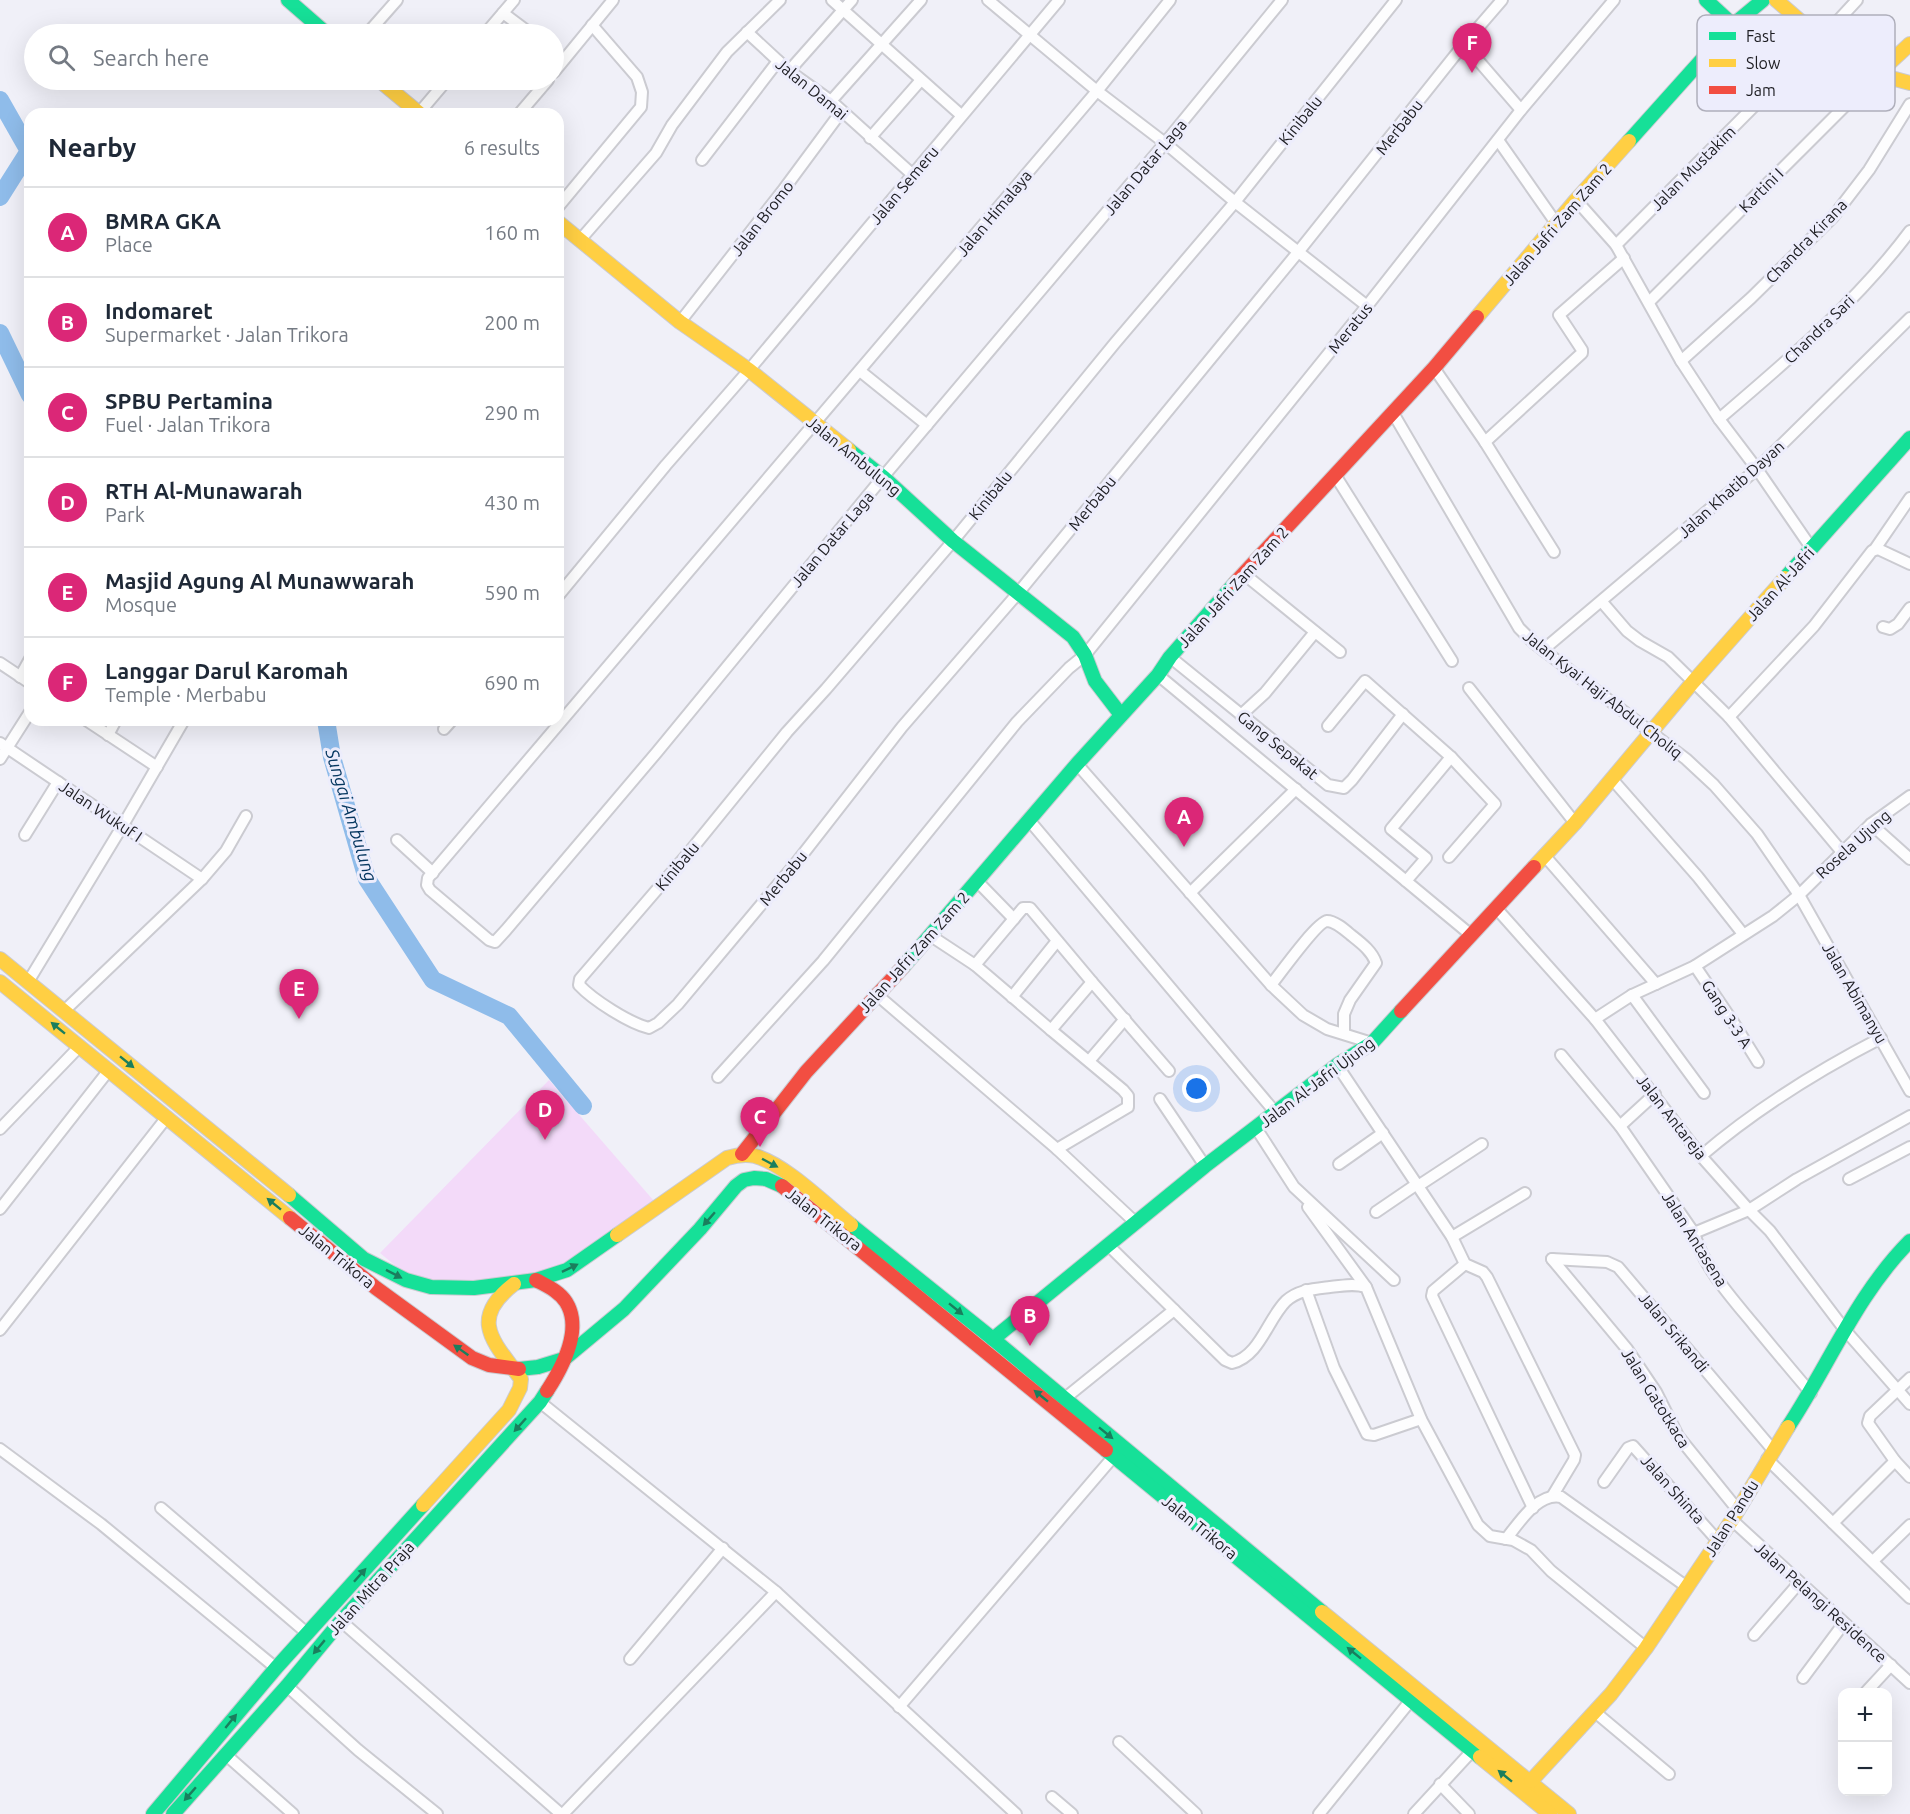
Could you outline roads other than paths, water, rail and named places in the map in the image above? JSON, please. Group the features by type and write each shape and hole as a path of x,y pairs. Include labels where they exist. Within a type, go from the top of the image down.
{"street":[{"path":"288,0 316,24"},
{"path":"376,24 397,0"},
{"path":"494,24 514,0"},
{"path":"564,59 613,0"},
{"path":"580,240 657,153 672,125 727,52 780,0"},
{"path":"832,0 961,115"},
{"path":"789,71 852,0"},
{"path":"831,101 921,0"},
{"path":"988,0 1097,91 1367,306"},
{"name":"Jalan Semeru","path":"564,589 1059,0"},
{"name":"Jalan Himalaya","path":"564,719 1097,91 1170,0"},
{"name":"Jalan Datar Laga","path":"433,873 427,882 430,890 489,940 493,942 497,940 657,752 927,424 1165,143 1282,0"},
{"name":"Kinibalu","path":"579,984 580,979 685,857 787,732 953,541 1130,325 1235,202 1396,0"},
{"name":"Merbabu","path":"579,984 587,993 611,1009 636,1024 649,1028 658,1023 678,1004 796,863 902,727 1019,592 1502,0"},
{"name":"Meratus","path":"718,1077 823,961 1017,722 1069,668 1085,655 1367,306 1521,110 1614,0"},
{"path":"1706,0 1722,15"},
{"name":"Jalan Jafri Zam Zam 2","path":"1746,15 1763,0"},
{"path":"1776,0 1793,15"},
{"name":"Jalan Mustakim","path":"1843,15 1857,0"},
{"path":"503,13 518,24"},
{"path":"564,200 641,107 642,92 637,77 592,25"},
{"name":"Jalan Damai","path":"747,32 789,71 831,101 913,175"},
{"path":"1464,44 1521,110"},
{"path":"1895,57 1910,44"},
{"path":"702,160 778,61"},
{"name":"Jalan Jafri Zam Zam 2","path":"741,1154 806,1072 931,936 1077,764 1158,675 1170,657 1434,368 1576,200 1697,66"},
{"path":"1895,79 1910,83"},
{"path":"870,138 921,80"},
{"path":"391,90 413,108"},
{"path":"425,108 439,90"},
{"path":"524,108 539,90"},
{"name":"Chandra Kirana","path":"1681,361 1751,298 1833,217 1869,170 1910,104"},
{"name":"Jalan Mustakim","path":"1616,245 1749,111"},
{"name":"Kartini I","path":"1649,302 1839,111"},
{"name":"Jalan Bromo","path":"680,322 841,112"},
{"path":"1498,140 1556,223"},
{"path":"1576,200 1616,245 1681,361 1719,419 1757,469 1812,549"},
{"name":"Jalan Ambulung","path":"564,227 680,322 748,370 883,477 953,541 1073,637 1085,655 1095,681 1121,715"},
{"name":"Chandra Sari","path":"1719,419 1786,362 1850,300 1887,261 1910,231"},
{"path":"1485,442 1582,353 1559,315 1624,258"},
{"name":"Jalan Khatib Dayan","path":"1543,650 1757,469 1910,318"},
{"path":"1434,368 1485,442 1554,552"},
{"path":"860,371 927,424"},
{"name":"Jalan Kyai Haji Abdul Choliq","path":"1393,413 1519,628 1543,650 1686,759 1757,834 1799,895"},
{"name":"Jalan Al-Jafri","path":"1652,732 1693,682 1910,438"},
{"path":"1335,476 1452,661"},
{"path":"1729,717 1814,626 1875,549 1910,498"},
{"path":"1875,549 1910,564"},
{"path":"1244,574 1340,652"},
{"path":"1602,602 1628,631 1640,641 1668,657 1729,717 1842,852"},
{"path":"1883,627 1890,629 1898,624 1910,608"},
{"path":"1241,715 1265,693 1315,632"},
{"name":"Gang Sepakat","path":"1170,657 1328,785 1344,788 1403,714"},
{"path":"0,663 24,679"},
{"path":"1158,675 1471,935"},
{"path":"1328,726 1365,681 1451,757 1494,804 1449,857"},
{"path":"1469,688 1575,823"},
{"path":"0,759 4,745 24,720"},
{"path":"95,726 157,767"},
{"path":"108,735 113,726"},
{"path":"28,982 181,726"},
{"path":"444,729 447,726"},
{"name":"Jalan Himalaya","path":"433,873 558,726"},
{"name":"Jalan Al-Jafri Ujung","path":"993,1338 1204,1166 1337,1065 1372,1043 1575,823 1652,732"},
{"name":"Jalan Wukuf I","path":"4,745 202,879"},
{"path":"1406,881 1426,858 1391,830 1451,757"},
{"path":"1077,764 1271,985 1303,1016 1327,1029 1372,1043"},
{"path":"1612,779 1698,877 1743,934"},
{"path":"25,835 58,782"},
{"path":"1190,893 1296,789"},
{"name":"Rosela Ujung","path":"1595,1019 1632,995 1695,966 1773,916 1799,895 1871,824 1910,796"},
{"path":"64,1011 202,879 230,846 246,816"},
{"path":"1029,820 1275,1112"},
{"path":"1871,824 1910,859"},
{"path":"397,840 433,873"},
{"path":"1544,855 1656,984"},
{"path":"977,881 1014,919"},
{"name":"Jalan Abimanyu","path":"1799,895 1910,1091"},
{"path":"975,965 1023,908 1028,907 1169,1071"},
{"name":"Jalan Antareja","path":"1496,908 1595,1019 1701,1156 1770,1231 1845,1330 1910,1404"},
{"path":"1271,985 1310,934 1327,921 1337,924 1368,950 1376,963 1347,1007 1344,1014 1344,1033"},
{"path":"931,936 975,965 1128,1096 1128,1107 1057,1149"},
{"path":"1012,997 1057,941"},
{"name":"Jalan Trikora","path":"0,959 257,1168 364,1259 406,1280 431,1287 514,1284 567,1270 582,1262 726,1158 741,1154 764,1159 777,1166 1114,1456 1550,1814"},
{"name":"Gang 3-3 A","path":"1695,966 1734,1022 1758,1062"},
{"name":"Jalan Trikora","path":"0,982 376,1288 472,1358 489,1365 515,1369 538,1367 564,1359 624,1309 744,1180 754,1178 776,1182 907,1278"},
{"path":"1051,1030 1092,982"},
{"path":"876,994 1057,1149 1136,1223"},
{"path":"1632,995 1704,1093"},
{"path":"1089,1062 1125,1019"},
{"path":"1701,1156 1729,1132 1824,1068 1881,1038"},
{"path":"0,1129 80,1046"},
{"name":"Jalan Antasena","path":"1561,1055 1620,1125 1694,1233 1700,1252 1711,1270 1810,1393"},
{"path":"1337,1065 1452,1237 1465,1264 1483,1272 1487,1277 1575,1455 1553,1495 1533,1508 1506,1539"},
{"path":"0,1209 109,1070"},
{"path":"1620,1125 1655,1094"},
{"path":"1160,1099 1204,1166"},
{"path":"0,1330 167,1116"},
{"path":"1694,1233 1749,1210 1797,1179 1910,1116"},
{"path":"1256,1128 1294,1187 1366,1287 1421,1419 1478,1525 1490,1536 1513,1540 1531,1550 1551,1571 1646,1648"},
{"path":"1339,1164 1383,1133"},
{"path":"1376,1212 1482,1144"},
{"path":"1850,1179 1910,1147"},
{"path":"245,1180 257,1168"},
{"path":"1294,1187 1394,1280"},
{"path":"1452,1237 1525,1193"},
{"name":"Jalan Pandu","path":"1531,1781 1595,1712 1646,1648 1718,1541 1810,1393 1867,1292 1894,1257 1910,1241"},
{"path":"1108,1245 1225,1360 1235,1363 1248,1355 1286,1301 1306,1290 1356,1284 1366,1287"},
{"name":"Jalan Srikandi","path":"1552,1259 1607,1262 1618,1267 1770,1454 1833,1523 1910,1598"},
{"name":"Jalan Gatotkaca","path":"1552,1259 1627,1349 1656,1392 1678,1436 1734,1515"},
{"path":"1465,1264 1433,1291 1432,1296 1533,1508"},
{"path":"536,1280 549,1285 559,1293 571,1314 574,1326 573,1335 564,1359"},
{"path":"514,1284 494,1300 488,1318 489,1330 500,1353 515,1369"},
{"path":"1306,1290 1334,1368 1367,1434 1374,1436 1421,1419"},
{"name":"Jalan Trikora","path":"924,1292 993,1338 1569,1814"},
{"path":"1064,1399 1174,1310"},
{"name":"Jalan Mitra Praja","path":"173,1814 341,1621 540,1402 554,1382 564,1359"},
{"name":"Jalan Mitra Praja","path":"153,1814 276,1668 509,1410 520,1388 521,1379 515,1369"},
{"path":"1910,1378 1870,1416 1868,1423 1895,1461 1910,1477"},
{"path":"540,1402 776,1592 1016,1814"},
{"name":"Jalan Shinta","path":"1604,1482 1628,1448 1633,1446 1718,1541"},
{"path":"0,1449 101,1524 276,1668"},
{"path":"899,1707 1114,1456"},
{"path":"1833,1523 1895,1461"},
{"path":"1553,1495 1566,1499 1687,1587"},
{"path":"161,1508 308,1634"},
{"name":"Jalan Pelangi Residence","path":"1734,1515 1799,1583 1910,1683"},
{"path":"1873,1562 1910,1525"},
{"path":"630,1659 723,1548"},
{"path":"1754,1635 1799,1583"},
{"path":"341,1621 562,1814 776,1592"},
{"path":"1803,1678 1844,1623"},
{"path":"1870,1688 1891,1665"},
{"path":"286,1686 358,1750 437,1814"},
{"path":"1319,1814 1411,1700"},
{"path":"1595,1712 1669,1774"},
{"path":"1119,1742 1196,1814"},
{"path":"1414,1814 1472,1751"},
{"path":"225,1754 293,1814"},
{"path":"1440,1784 1469,1814"},
{"path":"1052,1797 1072,1814"}],"waterway":[{"name":"Sungai Ambulung","path":"0,100 24,142"},
{"name":"Sungai Ambulung","path":"0,197 24,159"},
{"name":"Sungai Ambulung","path":"0,333 24,383"},
{"name":"Sungai Ambulung","path":"327,726 332,757 367,879 433,980 509,1016 583,1106"}],"place":[{"name":"Langgar Darul Karomah","path":"1472,73"},
{"name":"BMRA GKA","path":"1184,847"},
{"name":"Masjid Agung Al Munawwarah","path":"299,1019"},
{"name":"RTH Al-Munawarah","path":"545,1140"},
{"name":"SPBU Pertamina","path":"760,1147"},
{"name":"Indomaret","path":"1030,1346"}]}
